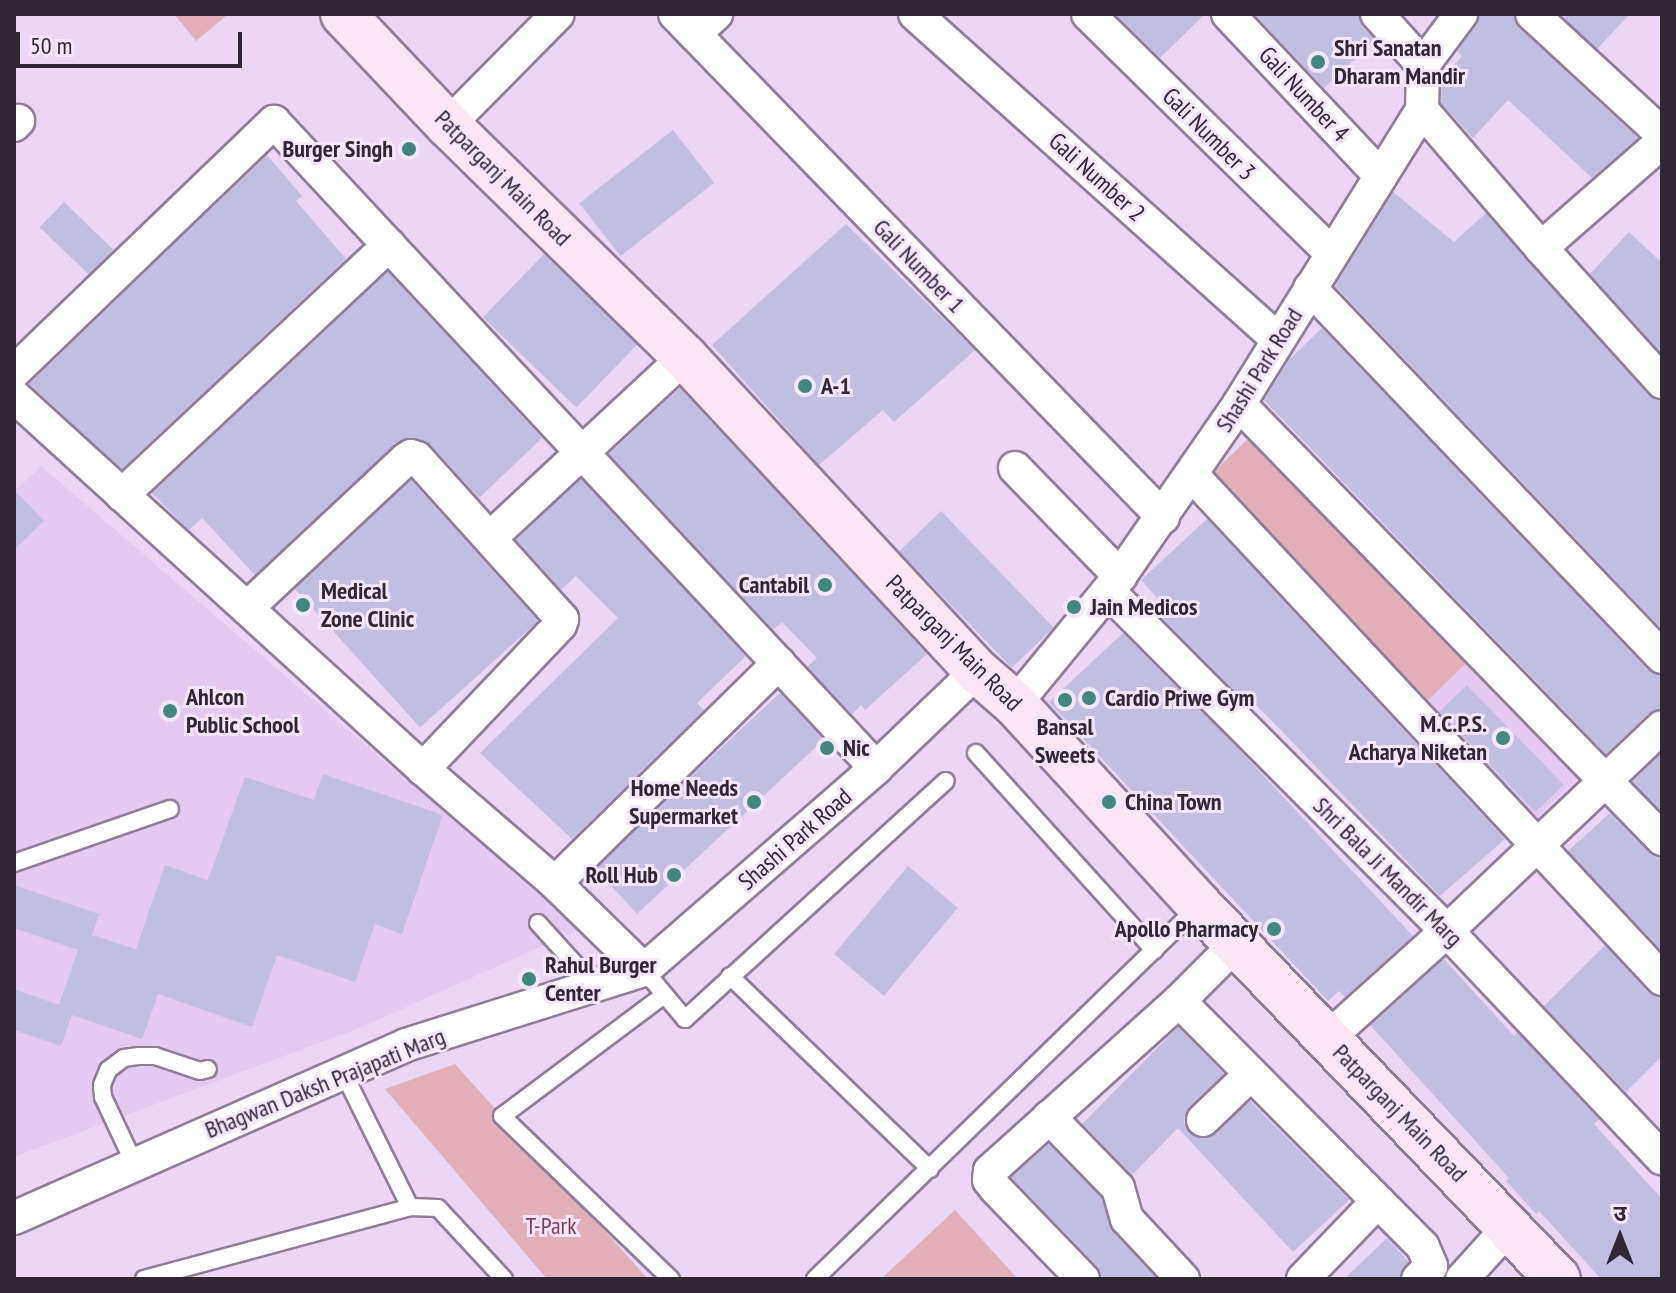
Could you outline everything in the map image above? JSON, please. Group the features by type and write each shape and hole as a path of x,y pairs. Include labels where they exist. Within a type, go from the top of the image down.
{"street":[{"name":"Patparganj Main Road","path":"343,14 448,125 685,357 977,671 1015,704 1199,905 1558,1279"},
{"path":"448,125 558,14"},
{"name":"Gali Number 2","path":"915,14 1278,340"},
{"name":"Gali Number 3","path":"1088,14 1331,253"},
{"name":"Gali Number 4","path":"1228,14 1379,174"},
{"path":"1377,14 1423,65"},
{"path":"1461,14 1423,65 1422,110 1662,382"},
{"path":"1532,14 1662,134"},
{"name":"Gali Number 1","path":"695,21 1163,517"},
{"name":"Shashi Park Road","path":"1015,704 1114,584 1192,475 1422,110"},
{"path":"14,372 274,122 876,768"},
{"path":"1541,248 1662,142"},
{"path":"122,495 389,245"},
{"path":"1310,288 1662,657"},
{"path":"490,538 685,357"},
{"path":"14,396 423,769 555,883 644,970"},
{"path":"1239,404 1662,839"},
{"path":"247,608 411,456 417,458 558,610 560,625 423,769"},
{"name":"Shri Bala Ji Mandir Marg","path":"1015,468 1114,584 1662,1158"},
{"path":"1192,475 1532,836 1662,979"},
{"path":"555,883 779,663"},
{"name":"Shashi Park Road","path":"644,970 876,768 977,671"},
{"path":"1328,1038 1447,931 1662,727"},
{"path":"1083,1279 989,1180 990,1171 1179,1001 1236,944"},
{"name":"Bhagwan Daksh Prajapati Marg","path":"14,1218 406,1045 644,970"},
{"path":"1179,1001 1378,1201 1429,1257 1431,1266 1418,1279"},
{"path":"1203,1120 1251,1074"},
{"path":"1049,1117 1118,1188 1127,1219 1183,1279"},
{"path":"1303,1279 1378,1201"},
{"path":"1462,1279 1509,1227"}],"lane":[{"path":"976,753 1154,950"},
{"path":"644,970 685,1019 946,781"},
{"path":"14,863 170,809"},
{"path":"815,1279 1199,905"},
{"path":"538,923 595,986"},
{"path":"730,976 930,1169"},
{"path":"664,995 502,1116 671,1279"},
{"path":"134,1163 103,1097 102,1085 108,1070 124,1058 139,1056 155,1056 200,1071 208,1069"},
{"path":"343,1072 410,1207"},
{"path":"144,1279 410,1207 438,1208 504,1279"}],"shaded area":[{"name":"Ahlcon Public School","path":"41,466 580,929 362,1027 14,1157 14,492"},
{"name":"M.C.P.S. Acharya Niketan","path":"1471,658 1583,774 1537,818 1425,702"}],"green space":[{"path":"174,14 228,14 196,41"},
{"path":"1255,432 1472,657 1428,700 1210,475"},
{"name":"T-Park","path":"455,1064 648,1279 547,1279 385,1089"},
{"path":"955,1210 1018,1279 881,1279"}],"building":[{"path":"1115,14 1205,14 1160,58"},
{"name":"Shri Sanatan Dharam Mandir","path":"1254,14 1359,14 1362,26 1375,40 1324,88"},
{"path":"1481,14 1514,14 1519,28 1638,138 1592,178 1508,100 1473,138 1441,103 1442,79 1462,56 1457,51"},
{"path":"1568,14 1630,14 1597,49 1564,18"},
{"path":"673,130 714,183 620,256 579,203"},
{"path":"267,155 302,196 296,201 346,259 122,469 29,384"},
{"path":"1393,192 1454,242 1486,213 1648,395 1662,400 1662,629 1335,286"},
{"path":"64,202 114,250 89,275 40,227"},
{"path":"846,224 975,350 894,422 883,410 819,465 712,345"},
{"path":"1629,232 1662,263 1662,354 1590,274"},
{"path":"544,254 638,344 576,408 483,317"},
{"path":"388,272 542,438 479,498 431,445 416,438 401,440 255,575 202,518 189,530 152,493"},
{"path":"1322,328 1648,670 1662,675 1662,709 1649,713 1606,754 1264,400 1289,360"},
{"path":"680,388 927,654 865,710 861,705 852,714 807,667 817,658 782,622 773,630 609,454"},
{"path":"581,479 746,656 697,703 704,710 572,839 480,753 618,618 576,576 561,590 516,540"},
{"path":"411,480 538,621 420,728 293,586"},
{"path":"14,490 44,521 14,550"},
{"path":"941,511 1054,628 1012,668 899,551"},
{"path":"1207,519 1505,839 1440,896 1251,700 1247,704 1151,607 1159,600 1141,580"},
{"path":"1123,633 1232,742 1413,936 1345,997 1339,991 1328,1001 1049,702"},
{"path":"1467,685 1564,785 1536,812 1439,712"},
{"path":"780,693 824,740 637,914 594,867"},
{"path":"1662,753 1662,812 1632,781"},
{"path":"323,774 443,815 402,934 375,924 355,982 277,955 252,1027 158,994 142,1039 72,1015 61,1046 14,1030 14,989 59,1005 78,950 14,928 14,885 99,914 92,935 136,949 165,865 208,880 245,777 314,800"},
{"path":"1610,813 1648,852 1662,857 1662,951 1568,851"},
{"path":"908,866 958,908 884,996 834,954"},
{"path":"1605,945 1648,992 1662,997 1662,1056 1626,1092 1544,1006"},
{"path":"1444,959 1514,1036 1517,1032 1599,1119 1594,1124 1662,1199 1662,1279 1601,1279 1539,1211 1536,1214 1506,1181 1509,1178 1370,1025"},
{"path":"1178,1027 1224,1074 1185,1114 1184,1124 1190,1134 1208,1138 1250,1101 1349,1200 1293,1252 1178,1128 1132,1175 1082,1124"},
{"path":"1049,1144 1101,1198 1113,1231 1157,1279 1101,1279 1097,1266 1011,1177"},
{"path":"1387,1238 1409,1262 1400,1279 1344,1279"}],"place":[{"name":"Shri Sanatan Dharam Mandir","path":"1318,62"},
{"name":"Burger Singh","path":"409,149"},
{"name":"A-1","path":"805,386"},
{"name":"Cantabil","path":"825,585"},
{"name":"Medical Zone Clinic","path":"303,605"},
{"name":"Jain Medicos","path":"1074,607"},
{"name":"Cardio Priwe Gym","path":"1089,698"},
{"name":"Bansal Sweets","path":"1065,700"},
{"name":"Ahlcon Public School","path":"170,711"},
{"name":"M.C.P.S. Acharya Niketan","path":"1503,738"},
{"name":"Nic","path":"827,748"},
{"name":"Home Needs Supermarket","path":"754,802"},
{"name":"China Town","path":"1109,802"},
{"name":"Roll Hub","path":"674,875"},
{"name":"Apollo Pharmacy","path":"1274,929"},
{"name":"Rahul Burger Center","path":"529,979"}]}
